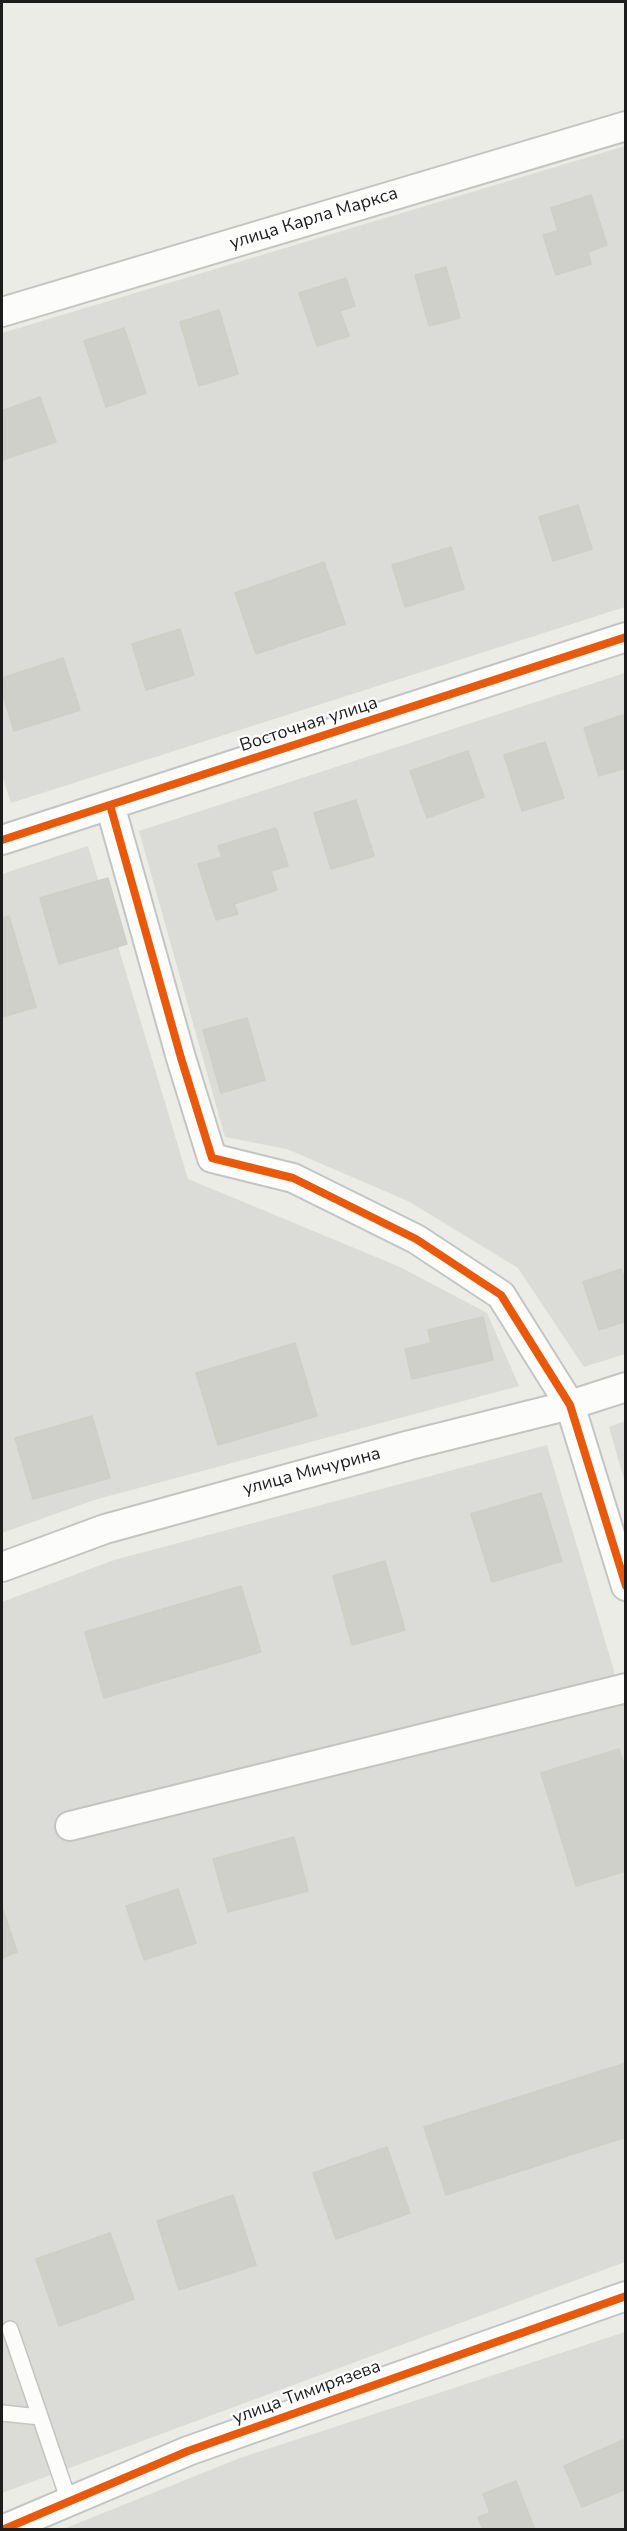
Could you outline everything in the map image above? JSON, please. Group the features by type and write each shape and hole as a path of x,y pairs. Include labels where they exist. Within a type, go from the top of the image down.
{"street":[{"name":"улица Карла Маркса","path":"2,312 626,126"},
{"name":"Восточная улица","path":"2,840 626,637"},
{"path":"110,805 181,1058 212,1158 293,1178 416,1239 501,1295 570,1406 626,1586"},
{"name":"улица Мичурина","path":"2,1568 105,1529 410,1445 570,1406 626,1387"},
{"path":"70,1826 626,1688"},
{"name":"улица Тимирязева","path":"2,2529 188,2451 626,2296"}],"lane":[{"path":"9,2329 69,2501"},
{"path":"2,2413 40,2417"}],"shaded area":[{"path":"625,146 625,607 11,803 2,775 2,333"},
{"path":"625,673 625,1354 584,1367 518,1268 408,1201 287,1149 225,1137 139,831"},
{"path":"88,846 188,1179 400,1267 487,1313 519,1386 94,1500 2,1533 2,874"},
{"path":"626,1421 625,1483 609,1427"},
{"path":"547,1445 625,1708 625,2262 2,2493 2,1602 114,1560"},
{"path":"625,2332 625,2529 61,2530 240,2458"}],"building":[{"path":"591,195 607,245 588,252 591,264 556,275 543,235 558,231 551,208"},
{"path":"446,267 460,318 429,326 415,275"},
{"path":"346,278 355,306 340,311 349,336 317,346 299,293"},
{"path":"219,310 238,374 199,386 180,322"},
{"path":"124,328 146,393 106,407 84,341"},
{"path":"40,397 56,442 2,460 2,411"},
{"path":"578,505 592,549 553,561 539,517"},
{"path":"451,547 464,589 405,607 392,565"},
{"path":"324,562 345,624 256,654 235,593"},
{"path":"180,629 194,675 146,690 132,644"},
{"path":"63,658 80,710 14,731 2,692 2,678"},
{"path":"626,714 626,768 599,776 584,728"},
{"path":"545,742 564,798 522,811 504,755"},
{"path":"468,751 484,797 427,818 410,771"},
{"path":"356,800 374,856 331,869 314,813"},
{"path":"276,828 288,866 271,871 277,890 234,904 238,914 216,920 198,864 222,857 218,846"},
{"path":"108,878 127,944 59,964 40,898"},
{"path":"9,916 36,1007 2,1017 2,918"},
{"path":"247,1018 265,1080 221,1093 203,1030"},
{"path":"621,1269 626,1282 626,1321 599,1330 583,1282"},
{"path":"483,1317 493,1360 412,1379 405,1349 431,1343 428,1330"},
{"path":"295,1343 317,1416 218,1445 196,1373"},
{"path":"92,1416 110,1478 33,1499 15,1438"},
{"path":"541,1493 562,1561 492,1582 471,1514"},
{"path":"385,1561 405,1630 352,1645 333,1576"},
{"path":"241,1586 261,1652 104,1698 85,1632"},
{"path":"619,1749 626,1771 626,1871 576,1886 541,1773"},
{"path":"294,1837 308,1891 228,1912 213,1859"},
{"path":"178,1889 196,1943 144,1960 126,1906"},
{"path":"2,1907 17,1952 2,1958"},
{"path":"626,2063 626,2137 446,2195 424,2127"},
{"path":"387,2147 410,2213 336,2239 313,2173"},
{"path":"233,2195 256,2265 179,2290 157,2221"},
{"path":"110,2233 134,2299 59,2326 36,2259"},
{"path":"623,2440 626,2445 626,2489 582,2507 564,2466"},
{"path":"516,2481 535,2530 483,2530 478,2517 490,2513 483,2494"}],"cycle path":[{"path":"2,840 626,637"},
{"path":"110,805 181,1058 212,1158 293,1178 416,1239 501,1295 570,1405 626,1586"},
{"path":"2,2530 188,2451 626,2296"}]}
